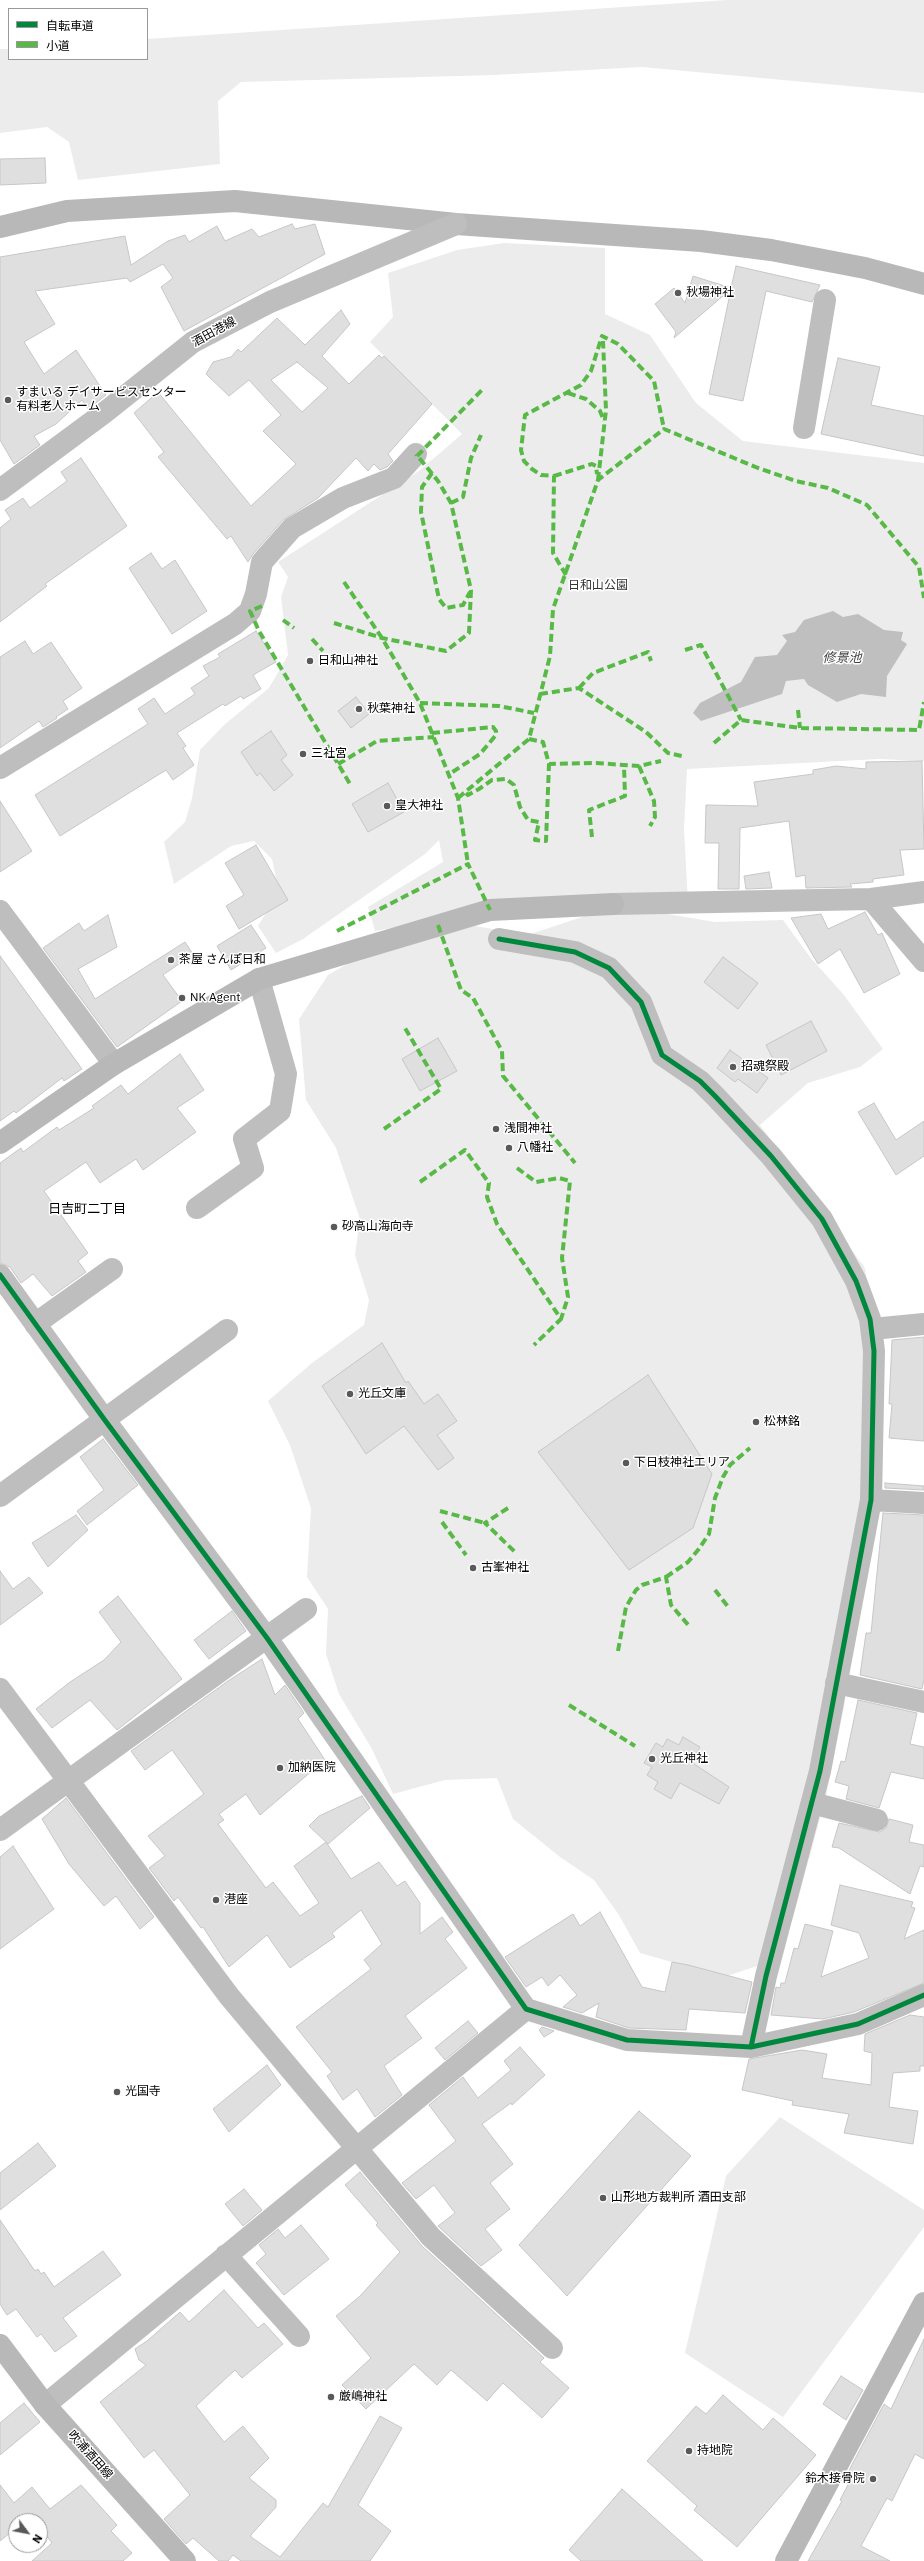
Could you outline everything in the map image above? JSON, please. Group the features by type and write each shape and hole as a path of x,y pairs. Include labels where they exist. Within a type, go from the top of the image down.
{"street":[{"path":"0,228 67,211 235,201 456,224 701,241 771,250 865,268 924,284"},
{"name":"酒田港線","path":"0,490 104,413 193,342 270,302 456,224"},
{"path":"804,428 825,300"},
{"path":"0,768 235,624 250,611 256,594 262,562 292,528 343,498 394,478 416,454"},
{"path":"0,1143 114,1064 259,979 490,910 613,904 871,899 924,892"},
{"path":"871,899 924,961"},
{"path":"0,911 114,1064"},
{"path":"499,939 575,952 609,968 641,1002 662,1055 700,1081 715,1096 771,1156 822,1219 856,1281 872,1329 874,1351 871,1500 820,1772 766,1976 751,2047"},
{"path":"197,1208 253,1168 244,1139 280,1111 286,1074 259,979"},
{"path":"35,1324 112,1269"},
{"path":"0,1275 104,1419 267,1638 526,2009 627,2040 751,2047 858,2024 924,1995"},
{"path":"872,1329 924,1324"},
{"path":"0,1496 227,1330"},
{"path":"871,1500 924,1503"},
{"path":"0,1830 306,1609"},
{"path":"836,1683 924,1702"},
{"path":"0,1689 229,1996 356,2148 431,2237 552,2348"},
{"path":"812,1803 877,1820"},
{"path":"44,2405 526,2009"},
{"path":"226,2255 299,2336"},
{"path":"786,2561 924,2304"},
{"name":"吹浦酒田線","path":"0,2345 44,2405 185,2561"}],"green space":[{"path":"727,0 924,0 924,93 642,67 494,75 241,82 218,101 220,164 78,180 69,142 47,127 0,133 0,49 8,49 8,60 148,60 148,39"},
{"name":"日和山公園","path":"504,243 605,248 605,314 650,335 696,403 743,441 924,463 924,761 879,759 687,769 684,830 688,902 512,906 375,931 368,907 443,862 439,840 425,854 303,939 276,953 258,926 279,892 272,859 254,841 231,846 174,884 164,842 185,822 192,798 200,750 224,725 269,688 288,655 281,597 288,577 278,562 419,471 462,434 370,342 393,317 388,273 457,250"},
{"path":"644,910 715,922 783,920 810,957 844,995 883,1049 860,1067 808,1083 760,1125 865,1268 883,1443 862,1540 854,1633 844,1707 826,1796 793,1918 766,1963 724,1977 640,1953 619,1915 594,1880 560,1857 513,1819 497,1778 445,1780 393,1794 372,1749 339,1694 326,1654 328,1609 307,1577 311,1508 290,1445 268,1401 312,1363 364,1325 369,1300 355,1255 360,1219 336,1148 306,1100 299,1019 328,975 361,956 475,926 528,935 585,916"},
{"path":"780,2117 924,2210 924,2227 783,2417 685,2353 726,2176"}],"water":[{"name":"修景池","path":"833,611 843,617 858,614 884,630 903,632 901,640 907,644 887,676 886,697 861,694 837,702 808,685 804,679 786,681 782,694 701,721 693,713 700,703 741,682 755,657 777,655 787,641 782,635 795,632 804,620"}],"building":[{"path":"45,158 46,183 0,185 0,159"},
{"path":"292,224 295,229 315,224 325,254 184,331 161,287 173,278 163,264 130,282 127,278 35,291 55,324 24,342 44,374 76,350 106,395 88,409 82,400 56,424 34,436 40,445 14,464 0,440 0,257 125,236 131,265 168,241 185,235 189,242 217,226 225,241 252,229 259,237"},
{"path":"736,266 820,285 812,302 766,291 743,401 709,394 731,289 674,338 676,332 655,304 674,288 685,303 693,276 731,288"},
{"path":"341,310 350,324 322,356 349,384 379,355 382,358 384,356 432,404 388,454 393,461 387,467 380,470 374,464 368,471 356,458 318,498 283,520 253,554 248,562 231,536 227,539 158,457 164,452 134,413 158,392 251,506 296,464 263,431 281,415 249,380 229,396 206,374 213,362 231,357 238,349 241,352 277,318 305,345","holes":["297,362 328,388 302,412 271,380"]},
{"path":"838,358 880,367 871,405 924,416 924,456 821,434"},
{"path":"81,458 127,526 45,584 47,586 0,622 0,528 11,519 5,510 23,498 30,508 67,481 61,472"},
{"path":"151,553 162,569 175,560 207,611 172,634 129,568"},
{"path":"256,631 276,662 253,675 261,689 243,699 241,696 225,706 223,704 177,733 186,746 183,748 194,765 173,780 166,770 60,836 35,795 148,724 138,709 154,698 165,714 195,694 191,688 209,676 203,666 220,657 218,654"},
{"path":"25,641 33,654 51,642 82,688 63,701 68,709 56,717 57,718 43,727 39,721 0,748 0,657"},
{"path":"356,697 369,714 351,728 338,711"},
{"path":"271,731 287,755 281,760 293,775 274,791 260,773 257,776 241,752"},
{"path":"922,761 924,849 900,850 904,875 873,879 873,882 850,884 852,887 806,888 805,875 796,877 789,821 740,828 739,889 718,889 719,843 705,843 706,805 758,806 754,782 813,774 813,770 836,766 866,769 866,762"},
{"path":"388,783 404,812 368,832 352,804"},
{"path":"0,801 32,851 0,872"},
{"path":"256,845 288,900 239,929 226,906 244,895 225,863"},
{"path":"769,872 772,888 746,889 744,876"},
{"path":"865,912 878,935 882,933 900,974 864,993 840,949 818,964 791,918 821,914 828,929"},
{"path":"108,915 117,947 78,969 95,999 185,942 193,954 163,975 182,1001 117,1047 43,948 79,923 84,931"},
{"path":"251,925 266,948 231,970 217,946"},
{"path":"0,956 82,1069 64,1081 62,1078 16,1113 14,1111 0,1121"},
{"path":"723,957 758,983 738,1009 704,982"},
{"path":"811,1021 827,1051 781,1075 766,1045"},
{"path":"438,1038 457,1071 420,1091 402,1059"},
{"path":"730,1050 768,1078 757,1093 738,1079 735,1082 717,1068"},
{"path":"180,1054 204,1090 177,1108 196,1132 143,1170 136,1159 100,1183 86,1162 44,1191 88,1253 78,1261 86,1272 52,1296 33,1274 21,1283 10,1267 0,1263 0,1163 21,1148 23,1152 57,1127 59,1130 94,1108 92,1106 121,1085 128,1094"},
{"path":"874,1103 896,1140 924,1121 924,1156 896,1175 858,1112"},
{"path":"924,1337 924,1441 889,1438 892,1404 889,1404 892,1340"},
{"name":"光丘文庫","path":"382,1343 406,1383 408,1381 424,1404 438,1394 457,1421 437,1435 454,1458 438,1470 404,1426 366,1454 322,1386"},
{"name":"下日枝神社エリア","path":"648,1375 712,1474 693,1528 629,1570 538,1452"},
{"path":"103,1439 138,1485 87,1525 77,1511 104,1490 80,1457"},
{"path":"885,1483 924,1486 924,1490 885,1488"},
{"path":"883,1513 924,1515 924,1680 922,1689 860,1675 866,1633 871,1633"},
{"path":"76,1515 88,1530 48,1567 32,1543"},
{"path":"0,1571 13,1589 29,1577 43,1593 0,1625"},
{"path":"118,1596 182,1679 117,1730 90,1700 52,1728 36,1709 70,1682 104,1660 121,1642 99,1612"},
{"path":"232,1611 246,1631 209,1659 194,1640"},
{"path":"262,1659 275,1695 285,1685 304,1713 298,1719 325,1760 260,1815 246,1794 219,1814 224,1820 218,1824 266,1888 273,1882 300,1916 319,1903 294,1866 326,1842 351,1879 379,1862 397,1886 405,1881 420,1903 420,1934 442,1917 453,1932 445,1939 467,1968 405,2016 422,2038 384,2066 402,2095 375,2117 357,2089 343,2100 327,2076 332,2072 296,2027 371,1969 364,1960 382,1944 361,1910 332,1933 335,1937 290,1968 267,1935 229,1967 203,1927 201,1928 178,1897 174,1901 149,1868 165,1856 148,1836 204,1794 172,1750 145,1770 131,1751 228,1681"},
{"path":"858,1700 917,1713 910,1744 924,1747 924,1779 891,1772 879,1808 846,1799 849,1786 835,1782 841,1761 845,1762"},
{"path":"683,1737 700,1747 691,1762 729,1787 719,1804 680,1783 671,1799 654,1789 658,1782 647,1775 652,1767 644,1763 656,1743 663,1747 667,1739 679,1745"},
{"path":"362,1796 370,1808 328,1844 309,1826 319,1816"},
{"path":"66,1798 154,1917 140,1929 116,1896 104,1906 69,1864 42,1819"},
{"path":"889,1819 913,1825 909,1842 924,1845 924,1867 920,1866 910,1894 839,1848 832,1847 839,1823 880,1832 886,1828"},
{"path":"13,1846 54,1909 0,1949 0,1857"},
{"path":"840,1885 913,1902 911,1907 915,1908 904,1939 924,1930 924,1983 854,2012 823,2019 771,2015 776,1987 780,1988 781,1983 785,1983 794,1948 798,1949 805,1924 833,1931 821,1977 869,1958 859,1933 831,1925"},
{"path":"600,1912 642,1987 665,1992 672,1962 688,1965 752,1982 745,2013 689,2009 686,2030 629,2028 596,2017 599,2003 582,2013 563,2007 577,1995 560,1975 548,1986 542,1977 526,1987 505,1957 573,1914 580,1926"},
{"path":"910,2015 924,2017 924,2066 920,2066 920,2071 893,2073 889,2107 918,2111 913,2144 844,2133 849,2114 792,2105 793,2101 742,2090 749,2059 802,2050 827,2054 822,2078 871,2085 872,2053 864,2051 865,2034"},
{"path":"468,2021 478,2033 445,2060 435,2048"},
{"path":"542,2027 554,2031 544,2037 539,2030"},
{"path":"520,2047 545,2075 512,2105 511,2103 482,2124 513,2164 490,2183 510,2209 485,2229 502,2250 481,2266 438,2226 455,2213 434,2185 416,2199 402,2183 456,2141 429,2105 463,2077 478,2098 511,2070 504,2061"},
{"path":"267,2065 281,2085 229,2132 213,2109"},
{"path":"639,2111 691,2156 567,2296 519,2245"},
{"path":"38,2143 56,2166 0,2210 0,2173"},
{"path":"360,2172 422,2246 544,2358 540,2362 569,2388 542,2418 503,2383 487,2401 451,2370 437,2385 414,2364 366,2409 342,2385 371,2358 336,2316 360,2296 400,2252 376,2225 378,2223 345,2185"},
{"path":"244,2189 262,2210 243,2226 225,2204"},
{"path":"0,2220 35,2271 38,2269 41,2274 44,2272 54,2287 103,2251 121,2275 63,2318 77,2336 55,2352 41,2334 37,2337 16,2309 7,2315 0,2304"},
{"path":"301,2225 329,2259 284,2295 256,2263 266,2254 259,2245 278,2229 285,2238"},
{"path":"224,2290 258,2328 264,2323 283,2344 242,2378 235,2370 196,2406 224,2442 243,2426 269,2458 249,2478 276,2500 276,2507 251,2535 251,2537 280,2557 323,2503 328,2507 380,2416 402,2428 358,2505 391,2531 370,2561 241,2561 233,2555 228,2561 219,2561 193,2538 186,2544 164,2519 190,2495 154,2450 144,2458 100,2402 146,2365 139,2360 135,2349 147,2341 180,2312 189,2322"},
{"path":"924,2339 924,2459 915,2454 892,2501 887,2498 861,2546 890,2561 808,2561 842,2501 840,2500 851,2479 846,2476 884,2404 891,2409"},
{"path":"841,2376 863,2390 846,2420 823,2404"},
{"path":"723,2395 763,2430 773,2418 816,2455 737,2547 694,2510 697,2506 647,2461 696,2406 706,2414"},
{"path":"24,2403 40,2422 0,2455 0,2423"},
{"path":"0,2485 14,2503 32,2487 50,2509 81,2485 117,2525 111,2531 132,2553 123,2561 32,2561 41,2553 48,2553 48,2547 52,2543 48,2538 48,2513 8,2513 8,2534 0,2541"},
{"path":"622,2489 703,2561 581,2561 569,2550"}],"marked path":[{"path":"566,575 553,553 554,476 541,475 524,461 521,450 525,415 581,385 591,371 602,336 618,344 654,381 664,429"},
{"path":"598,480 606,410 603,341"},
{"path":"417,456 483,389"},
{"path":"568,393 586,399 600,411 604,421"},
{"path":"458,798 529,739 550,656 553,609 598,480 664,429 758,468 796,481 828,488 867,505 919,567 924,598"},
{"path":"451,503 463,497 471,458 481,435"},
{"path":"334,623 382,638 446,651 469,633 471,590 451,503 438,481 416,454"},
{"path":"554,476 592,464 596,466 597,474"},
{"path":"432,473 422,487 421,512 439,599 446,608 463,605 470,592"},
{"path":"344,582 382,638 420,703 458,798 468,864"},
{"path":"262,606 250,611 259,631 350,784"},
{"path":"283,620 294,628"},
{"path":"312,639 323,651"},
{"path":"685,650 701,645 741,720"},
{"path":"579,688 593,673 648,652 651,661"},
{"path":"540,694 579,688 646,732 668,753 682,756"},
{"path":"714,743 741,720 800,728 919,730 924,702"},
{"path":"420,703 499,706 534,713"},
{"path":"798,710 800,728"},
{"path":"432,733 493,727 496,731 496,735 480,754 448,775"},
{"path":"338,764 377,741 434,737"},
{"path":"529,739 543,742 549,764 596,763 639,766 661,761"},
{"path":"466,793 468,795 492,780 506,779 514,785 520,807 528,820 539,822 535,840 546,841 549,764"},
{"path":"592,837 589,810 625,796 624,766"},
{"path":"639,766 654,801 655,817 650,826"},
{"path":"337,931 468,864 490,910"},
{"path":"438,925 461,990 473,998 502,1051 503,1076 575,1163"},
{"path":"384,1129 441,1089 405,1028"},
{"path":"420,1182 465,1150 489,1183 487,1197 497,1224 561,1319 534,1345"},
{"path":"517,1168 536,1182 559,1178 570,1181 562,1258 568,1297 561,1319"},
{"path":"666,1577 688,1562 709,1534 715,1498 723,1477 730,1465 750,1448"},
{"path":"508,1508 485,1523 515,1552"},
{"path":"440,1511 485,1523"},
{"path":"442,1522 466,1555"},
{"path":"618,1651 626,1607 636,1590 642,1585 666,1577 671,1605 690,1627"},
{"path":"715,1590 729,1608"},
{"path":"569,1705 635,1746"}],"cycle path":[{"path":"499,939 575,952 609,968 641,1002 662,1055 700,1081 715,1096 771,1156 822,1219 856,1281 870,1319 874,1351 871,1500 820,1771 766,1976 751,2047"},
{"path":"0,1275 104,1419 267,1638 526,2009 627,2040 751,2047 858,2024 924,1995"}],"place":[{"name":"秋場神社","path":"678,293"},
{"name":"すまいる デイサービスセンター 有料老人ホーム","path":"8,400"},
{"name":"日和山神社","path":"310,661"},
{"name":"秋葉神社","path":"359,709"},
{"name":"三社宮","path":"303,754"},
{"name":"皇大神社","path":"387,806"},
{"name":"茶屋 さんぽ日和","path":"171,960"},
{"name":"NK Agent","path":"182,998"},
{"name":"招魂祭殿","path":"733,1067"},
{"name":"浅間神社","path":"496,1129"},
{"name":"八幡社","path":"509,1148"},
{"name":"砂高山海向寺","path":"334,1227"},
{"name":"光丘文庫","path":"350,1394"},
{"name":"松林銘","path":"756,1422"},
{"name":"下日枝神社エリア","path":"626,1463"},
{"name":"古峯神社","path":"473,1568"},
{"name":"光丘神社","path":"652,1759"},
{"name":"加納医院","path":"280,1768"},
{"name":"港座","path":"216,1900"},
{"name":"光国寺","path":"117,2092"},
{"name":"山形地方裁判所 酒田支部","path":"603,2198"},
{"name":"厳嶋神社","path":"331,2397"},
{"name":"持地院","path":"689,2451"},
{"name":"鈴木接骨院","path":"873,2479"}],"district":[{"name":"日吉町二丁目","path":"87,1209"}]}
